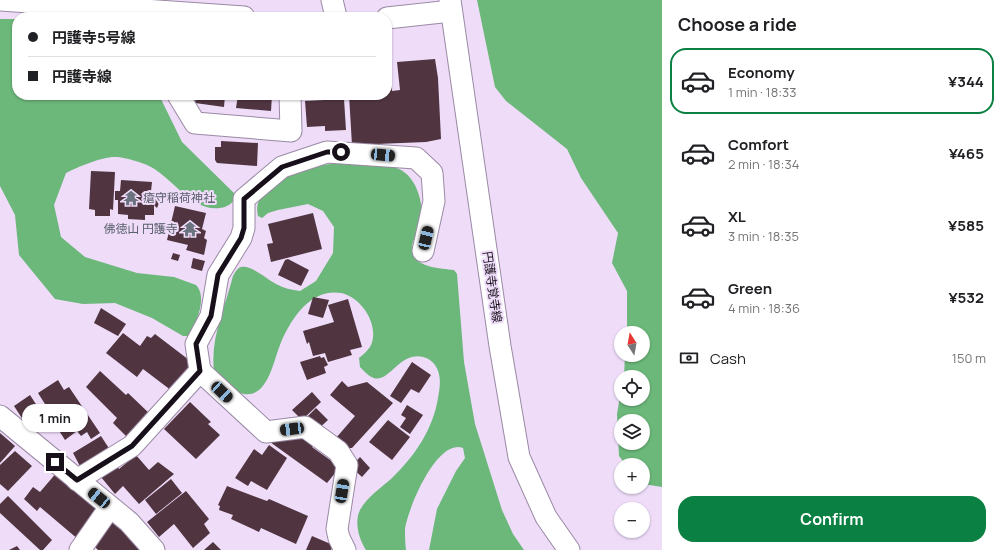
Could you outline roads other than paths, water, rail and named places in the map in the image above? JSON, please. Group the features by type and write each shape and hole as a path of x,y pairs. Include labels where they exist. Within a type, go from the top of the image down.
{"street":[{"path":"0,0 119,12"},
{"path":"332,0 335,12"},
{"path":"392,17 450,5"},
{"name":"円護寺覚寺線","path":"450,5 463,82 500,346 519,456 546,517 569,550"},
{"path":"181,100 195,123 291,131 290,100"},
{"path":"345,550 338,538 337,529 347,465 338,451 305,427 266,432 200,371 196,344 211,316 218,275 241,238 244,228 244,199 282,167 327,152 416,158 432,173 434,201 423,251"},
{"path":"77,480 132,446 200,371"},
{"path":"0,416 129,522 154,550"},
{"path":"80,550 110,507"}],"place":[{"name":"瘡守稲荷神社","path":"131,198"},
{"name":"佛徳山 円護寺","path":"190,229"}]}
